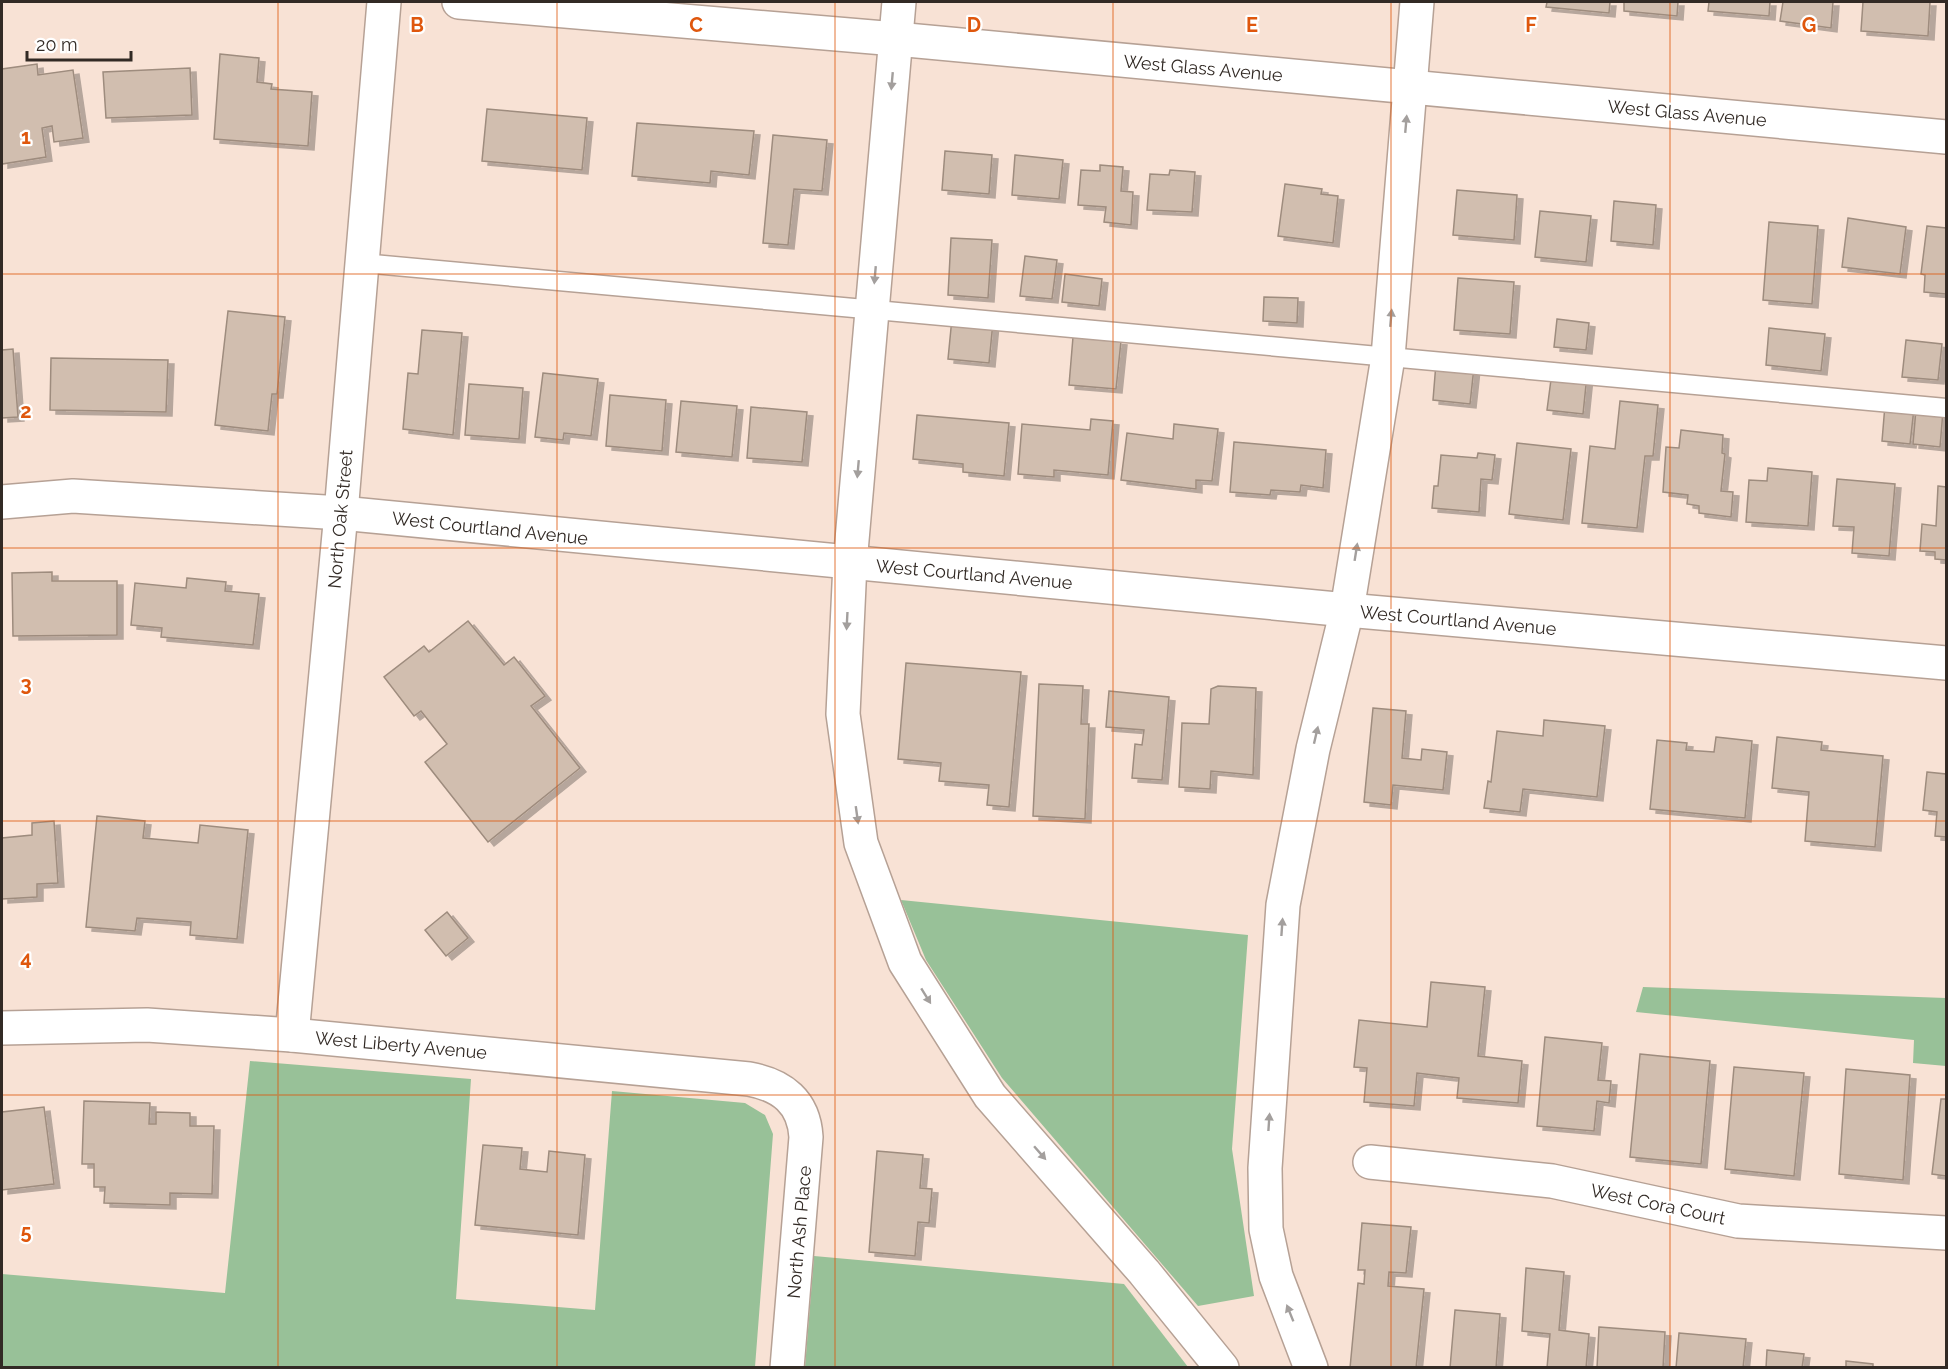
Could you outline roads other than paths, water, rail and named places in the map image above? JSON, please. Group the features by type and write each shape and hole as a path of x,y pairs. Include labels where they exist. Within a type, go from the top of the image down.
{"street":[{"name":"North Oak Street","path":"292,1035 341,513 384,2"},
{"name":"West Glass Avenue","path":"459,2 896,39 1947,137"},
{"path":"899,2 850,562 843,714 861,843 905,962 990,1096 1144,1272 1222,1368"},
{"path":"1311,1368 1276,1276 1266,1229 1265,1168 1283,905 1313,749 1347,610 1388,357 1417,2"},
{"name":"West Courtland Avenue","path":"2,501 73,496 341,513 1347,610 1947,663"},
{"name":"West Liberty Avenue","path":"2,1028 147,1025 292,1035 749,1079 774,1086 794,1100"},
{"name":"North Ash Place","path":"787,1368 806,1150 805,1123 794,1100"},
{"name":"West Cora Court","path":"1371,1162 1552,1181 1738,1221 1947,1233"}],"lane":[{"path":"362,263 1947,408"}]}
